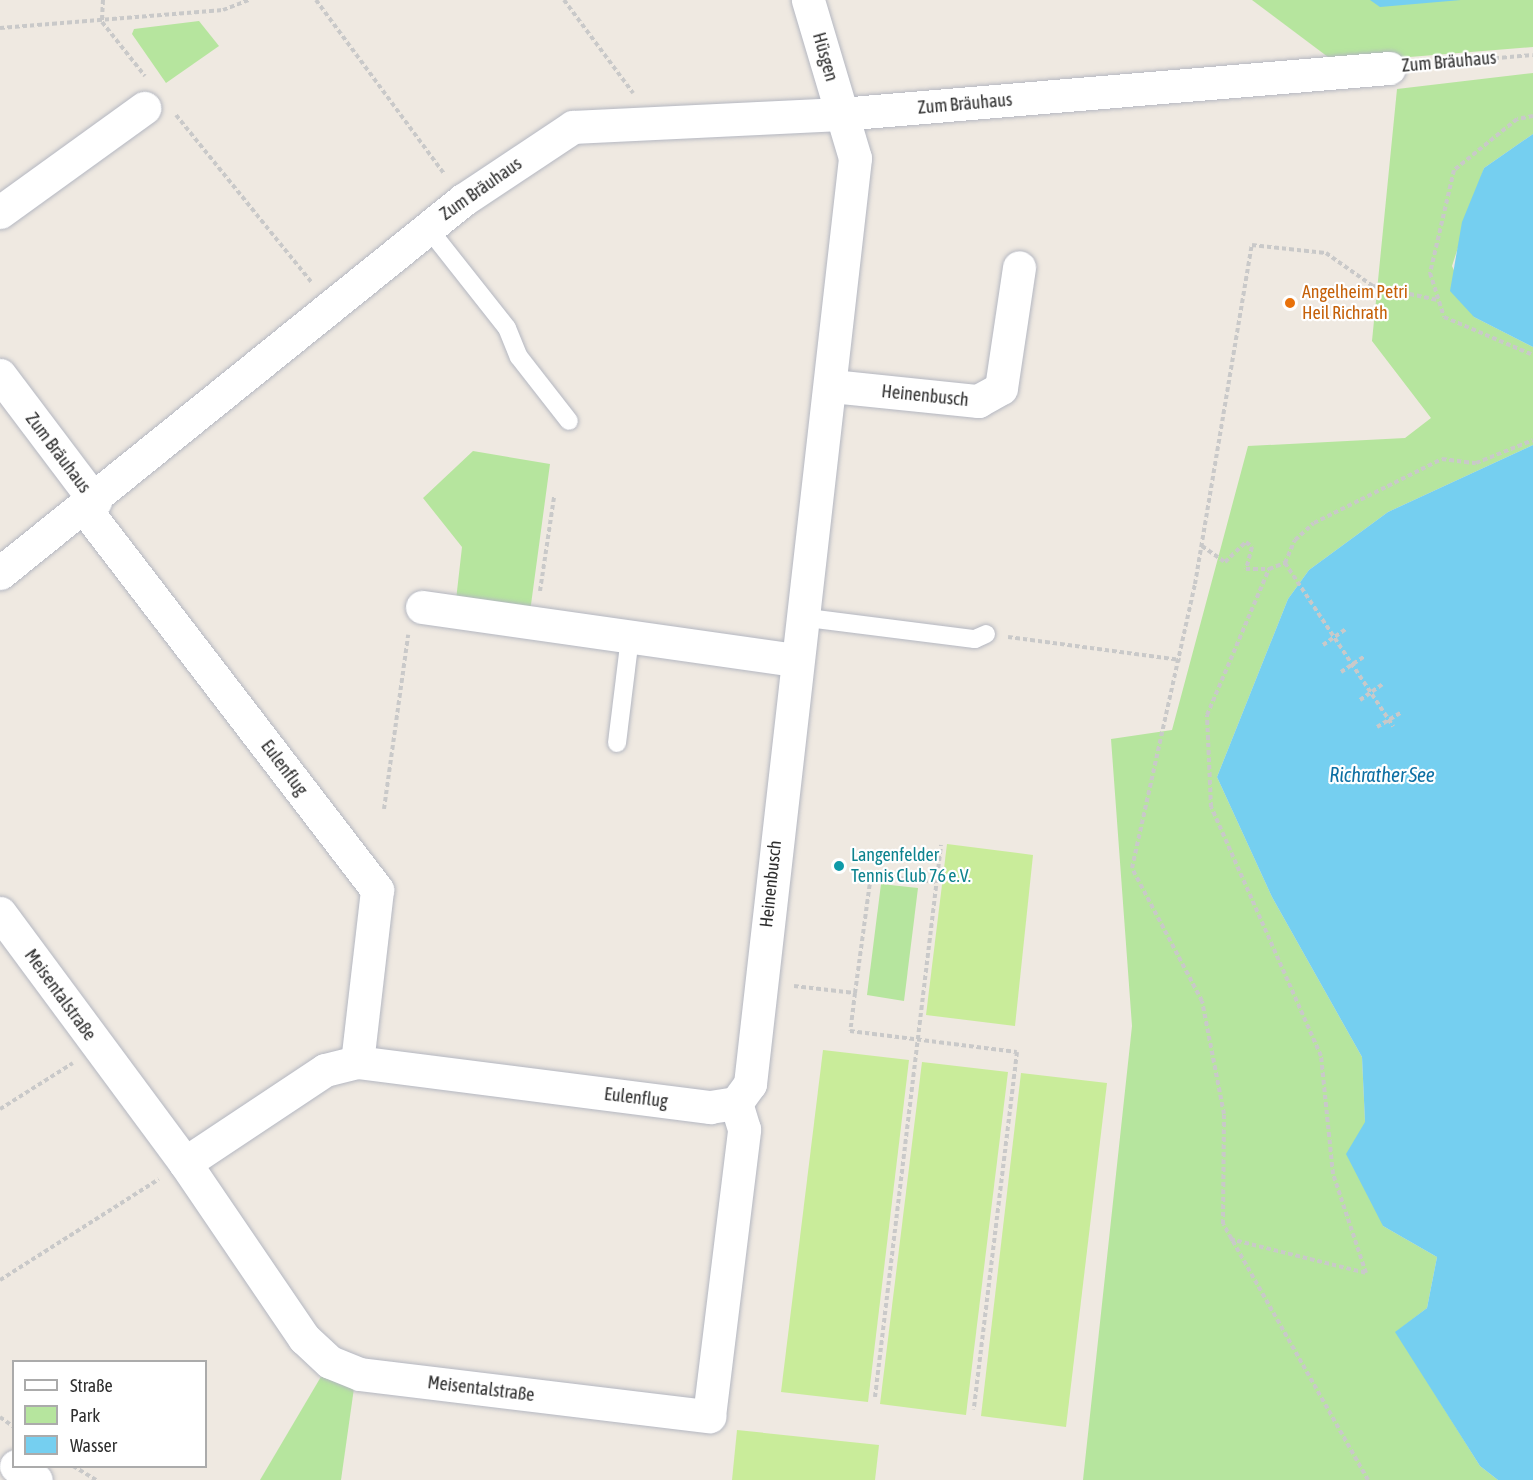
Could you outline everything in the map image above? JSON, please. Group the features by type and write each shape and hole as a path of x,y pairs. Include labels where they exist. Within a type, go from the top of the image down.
{"street":[{"name":"Hüsgen","path":"808,0 840,114"},
{"name":"Zum Bräuhaus","path":"0,573 90,505 330,305 463,200 573,127 840,114 1389,68"},
{"path":"0,212 153,103"},
{"name":"Heinenbusch","path":"736,1103 750,1084 800,617 832,386 855,158 840,114"},
{"name":"Heinenbusch","path":"832,386 978,402 1001,388 1019,267"},
{"name":"Zum Bräuhaus","path":"0,375 90,505"},
{"name":"Eulenflug","path":"90,505 377,890 357,1062"},
{"path":"422,608 795,660"},
{"name":"Meisentalstraße","path":"0,913 185,1163 304,1338 330,1362 360,1374 709,1416 744,1129 736,1103"},
{"name":"Eulenflug","path":"185,1163 325,1070 357,1062 710,1107 736,1103"},
{"path":"18,1468 36,1480"}],"lane":[{"name":"Zum Bräuhaus","path":"428,228 507,328 519,357 569,421"},
{"path":"800,617 975,639 986,634"},
{"path":"617,743 630,637"}],"path":[{"path":"103,0 102,22 153,103 330,305"},
{"path":"0,28 102,22 224,10 249,0"},
{"path":"316,0 463,200"},
{"path":"564,0 655,122"},
{"name":"Zum Bräuhaus","path":"1389,68 1533,55"},
{"path":"1533,116 1517,119 1454,170 1430,273 1444,316 1533,355"},
{"path":"1368,1480 1223,1224 1224,1114 1202,1001 1132,868 1180,660 1202,546 1252,245 1326,253 1373,286 1438,300"},
{"path":"1202,546 1225,562 1246,542 1252,547 1246,569 1269,569 1285,563 1295,540 1314,523 1429,465 1442,459 1476,463 1533,440"},
{"path":"536,623 554,497"},
{"path":"1285,563 1393,726"},
{"path":"1230,1239 1366,1273 1333,1173 1321,1056 1210,807 1207,715 1269,569"},
{"path":"384,809 410,611 422,608"},
{"path":"1323,645 1347,628"},
{"path":"986,634 1180,660"},
{"path":"1341,672 1365,656"},
{"path":"1360,700 1383,684"},
{"path":"1377,728 1402,712"},
{"path":"875,1397 941,845"},
{"path":"937,882 871,875 850,1032 1017,1052 974,1409"},
{"path":"761,982 855,993"},
{"name":"Meisentalstraße","path":"0,1109 98,1048"},
{"path":"0,1280 185,1163"},
{"path":"75,1468 96,1480"}],"green space":[{"path":"1252,0 1533,0 1533,47 1336,63"},
{"path":"199,21 219,46 166,83 132,34 134,29"},
{"path":"1533,73 1533,134 1484,168 1452,266 1474,317 1533,347 1533,445 1388,512 1309,570 1288,599 1217,777 1272,897 1362,1057 1365,1122 1383,1226 1437,1257 1427,1308 1396,1332 1480,1466 1498,1480 1083,1480 1132,1026 1111,739 1172,730 1248,446 1405,438 1431,418 1372,341 1397,89"},
{"path":"473,451 550,464 530,612 456,600 462,547 423,498"},
{"path":"947,844 1033,855 1015,1026 926,1015"},
{"path":"881,884 918,888 904,1001 867,995"},
{"path":"823,1050 909,1060 868,1402 781,1392"},
{"path":"922,1062 1008,1072 966,1415 880,1404"},
{"path":"1021,1073 1107,1083 1066,1427 981,1416"},
{"path":"322,1375 354,1388 341,1480 260,1480"},
{"path":"737,1430 879,1445 875,1480 732,1480"}],"water":[{"path":"1370,0 1461,0 1380,7"},
{"path":"1533,134 1533,347 1474,317 1450,291 1462,222 1484,168"},
{"name":"Richrather See","path":"1533,445 1533,1480 1498,1480 1480,1466 1395,1332 1427,1308 1437,1257 1383,1226 1346,1154 1365,1122 1362,1057 1272,897 1217,777 1288,599 1309,570 1388,512"}],"place":[{"name":"Angelheim Petri Heil Richrath","path":"1290,303"},
{"name":"Langenfelder Tennis Club 76 e.V.","path":"839,866"}]}
